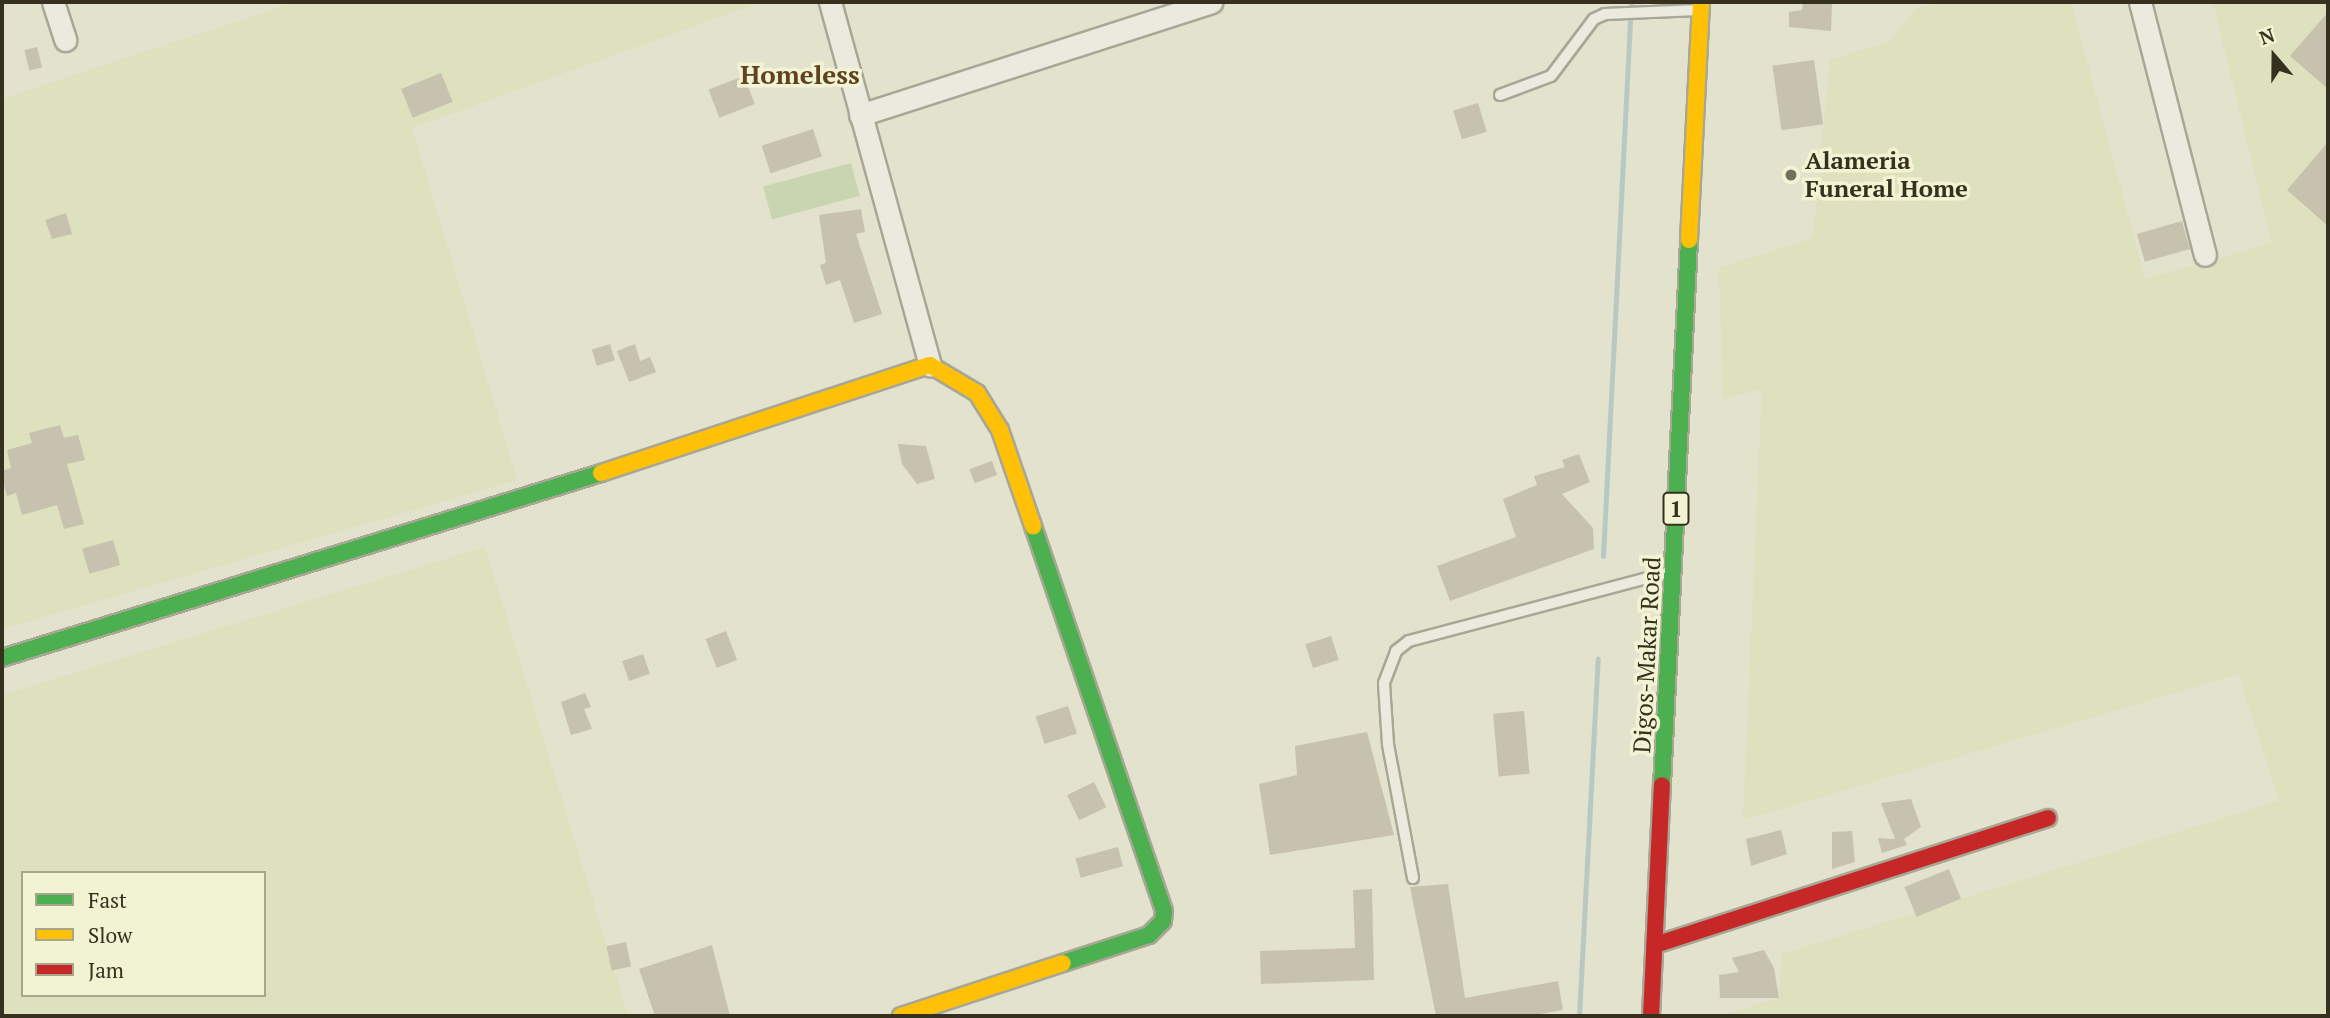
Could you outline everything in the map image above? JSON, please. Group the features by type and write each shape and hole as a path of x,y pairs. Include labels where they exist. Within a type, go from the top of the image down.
{"street":[{"path":"54,2 65,40"},
{"path":"830,2 930,365 977,393 1000,430 1164,911 1163,921 1149,935 901,1016"},
{"path":"860,115 1211,2"},
{"path":"2140,2 2205,255"},
{"name":"Digos-Makar Road","path":"1651,1016 1701,6"},
{"path":"2,658 738,431 930,365"},
{"path":"1655,945 2048,818"}],"lane":[{"path":"1500,95 1551,76 1574,50 1584,29 1605,14 1701,6"},
{"path":"1413,878 1388,744 1384,683 1396,651 1409,641 1673,571"}],"green space":[{"path":"295,2 761,2 412,128 517,480 2,629 2,99"},
{"path":"1942,2 2071,2 2145,279 2272,243 2213,2 2328,2 2328,1016 1721,1016 1779,998 1782,954 2279,801 2239,674 1743,820 1762,389 1723,399 1719,268 1813,238 1830,60 1891,41 1915,9"},
{"path":"851,163 860,196 772,219 763,187"},
{"path":"485,547 628,1016 2,1016 2,695"}],"building":[{"path":"1803,2 1832,2 1831,31 1789,27 1789,12 1802,10"},
{"path":"2328,12 2328,89 2290,56"},
{"path":"37,47 42,67 29,71 24,50"},
{"path":"1814,60 1823,124 1781,130 1772,66"},
{"path":"441,73 453,102 413,118 401,89"},
{"path":"744,76 755,104 719,118 709,90"},
{"path":"1478,103 1487,132 1462,139 1453,111"},
{"path":"813,129 822,157 771,173 762,146"},
{"path":"2328,142 2328,226 2287,190"},
{"path":"861,209 865,232 856,234 882,314 854,323 840,280 826,285 820,265 826,263 819,215"},
{"path":"66,213 72,234 52,239 45,220"},
{"path":"2182,221 2190,249 2145,262 2137,234"},
{"path":"610,344 615,360 597,366 592,350"},
{"path":"635,344 640,361 650,357 656,372 629,382 617,351"},
{"path":"60,425 64,438 78,435 85,460 67,464 84,524 64,529 57,505 22,515 16,493 7,496 2,478 2,471 11,468 7,450 32,443 29,433"},
{"path":"898,444 926,446 935,479 917,484 902,464"},
{"path":"1579,454 1590,482 1562,494 1593,528 1594,549 1450,601 1437,566 1516,537 1503,499 1537,485 1534,476 1565,467 1562,460"},
{"path":"992,461 997,475 975,483 969,469"},
{"path":"113,540 120,565 89,574 82,549"},
{"path":"726,631 737,660 717,668 705,639"},
{"path":"1331,636 1339,660 1313,668 1305,644"},
{"path":"643,654 650,674 629,681 622,661"},
{"path":"585,693 591,707 584,709 592,729 571,735 561,702"},
{"path":"1068,706 1077,734 1045,744 1036,717"},
{"path":"1524,711 1529,774 1499,776 1493,714"},
{"path":"1367,732 1394,835 1270,855 1259,784 1297,775 1295,746"},
{"path":"1094,782 1106,807 1079,820 1067,795"},
{"path":"1911,799 1921,827 1904,839 1907,845 1882,853 1878,838 1895,839 1881,803"},
{"path":"1781,830 1787,854 1751,866 1746,839"},
{"path":"1852,831 1855,862 1832,869 1832,832"},
{"path":"1118,847 1123,866 1081,878 1075,858"},
{"path":"1949,869 1961,899 1916,917 1904,887"},
{"path":"1448,884 1465,998 1558,981 1563,1010 1529,1016 1436,1016 1410,887"},
{"path":"1372,889 1374,980 1261,984 1260,951 1355,948 1353,890"},
{"path":"626,942 631,966 612,971 606,946"},
{"path":"712,945 730,1016 655,1016 639,969"},
{"path":"1764,950 1774,968 1779,998 1720,998 1719,975 1739,972 1732,958"}],"waterway":[{"path":"1603,556 1631,2"},
{"path":"1579,1016 1598,659"}],"traffic: fast":[{"path":"1662,785 1689,240"},
{"path":"2,658 601,473"},
{"path":"1033,526 1164,911 1163,921 1149,935 1063,963"}],"traffic: slow":[{"path":"1689,240 1701,2"},
{"path":"601,473 930,365 977,393 1000,430 1033,526"},
{"path":"901,1016 1063,963"}],"traffic: jam":[{"path":"1651,1016 1662,785"},
{"path":"1655,945 2048,818"}],"place":[{"name":"Alameria Funeral Home","path":"1791,175"}],"district":[{"name":"Homeless","path":"800,75"}]}
